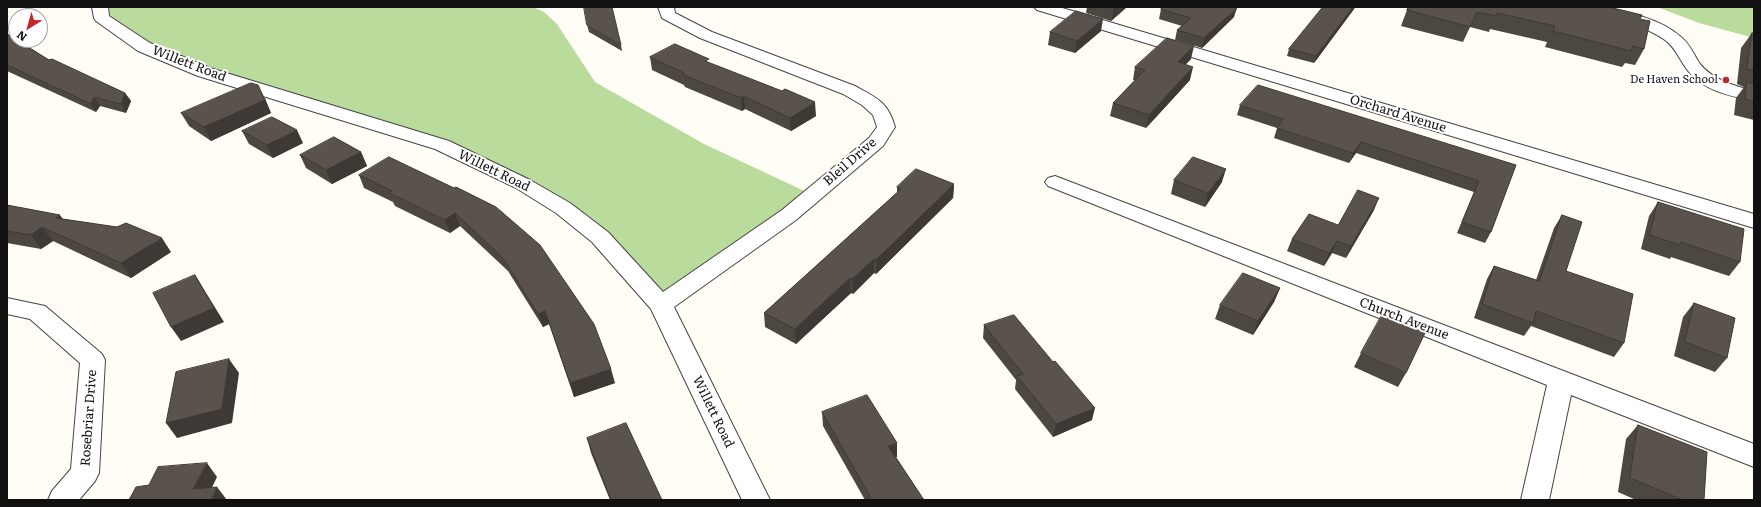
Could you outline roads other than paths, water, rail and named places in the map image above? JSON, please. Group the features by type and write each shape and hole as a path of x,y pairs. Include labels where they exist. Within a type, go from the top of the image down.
{"street":[{"name":"Willett Road","path":"100,7 102,18 144,47 198,69 442,146 523,184 563,208 600,237 661,305 756,500"},
{"name":"Bleil Drive","path":"661,305 789,215 876,142 886,127 882,113 868,101 856,94 706,35 668,16 666,7"},
{"name":"Orchard Avenue","path":"1042,7 1754,221"},
{"path":"1575,7 1632,21 1668,35 1683,47 1693,66 1707,79 1754,96"},
{"name":"Church Avenue","path":"1055,182 1754,456"},
{"name":"Rosebriar Drive","path":"7,306 37,312 93,360 85,473 62,500"},
{"path":"1535,500 1561,380"}],"place":[{"name":"De Haven School","path":"1726,80"}]}
